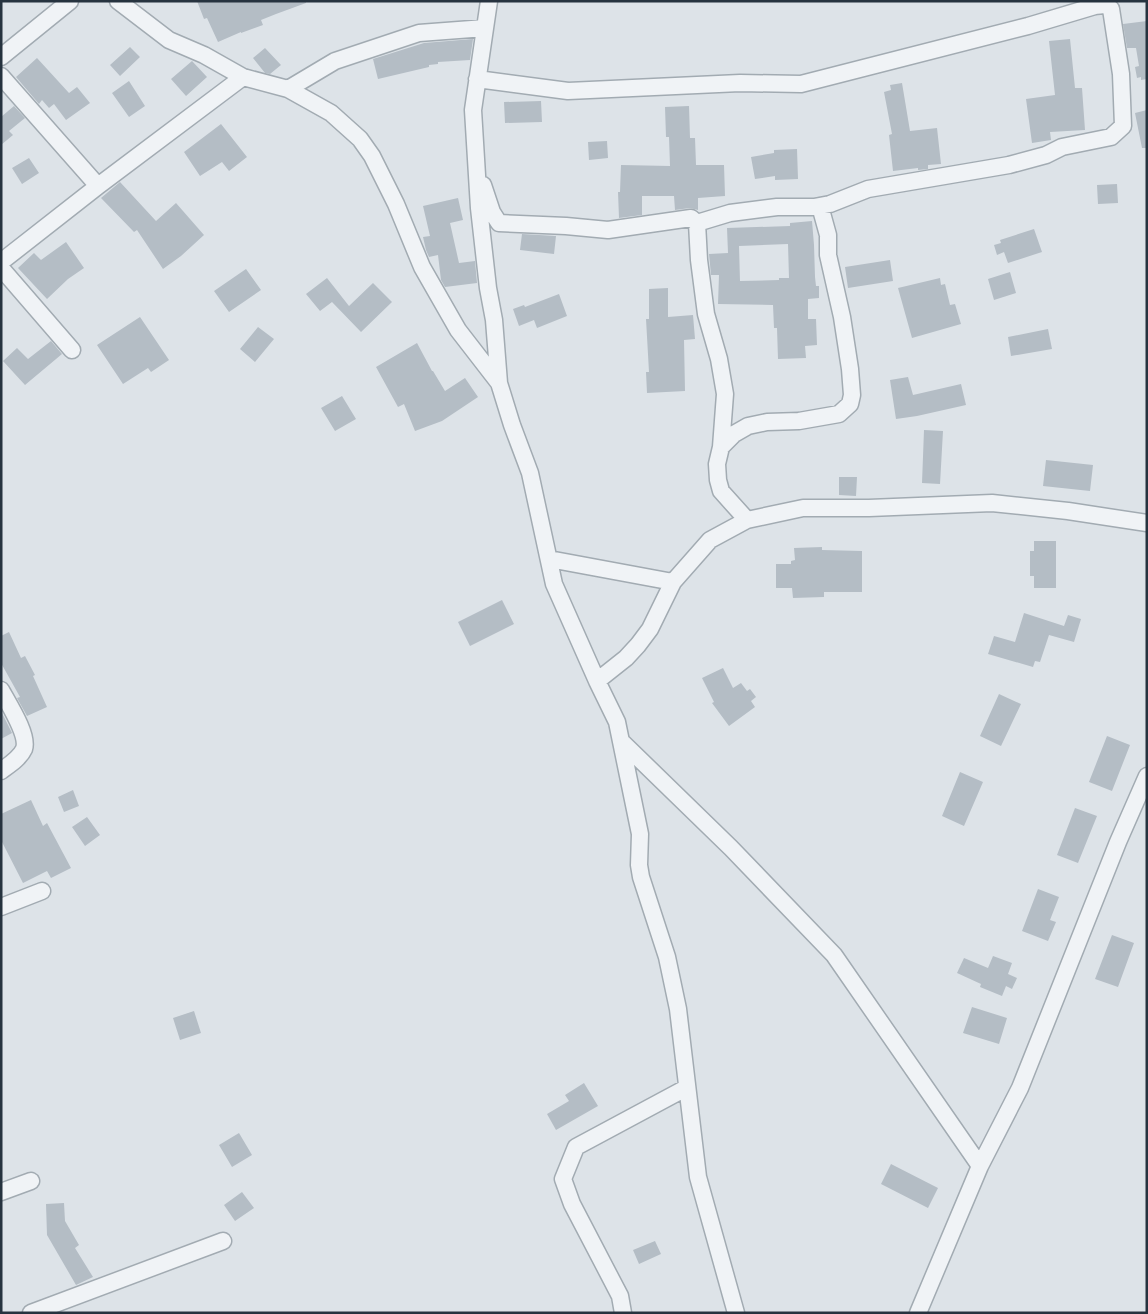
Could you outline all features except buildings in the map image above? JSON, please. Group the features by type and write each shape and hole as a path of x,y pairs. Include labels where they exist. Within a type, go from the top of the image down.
{"street":[{"path":"1,57 70,1"},
{"path":"489,1 473,110 479,208 488,288 494,320 499,383 530,473 554,584 617,722 623,743 640,834 641,878 667,957 678,1009 698,1177 736,1313"},
{"path":"121,2 140,19 169,40 204,55 244,76 288,89 331,113 360,139 372,156 396,204 422,267 458,330 499,383"},
{"path":"477,79 568,91 740,83 801,84 1028,26 1095,6 1108,6 1111,10 1120,74 1123,126 1111,137 1062,147 1046,155 1008,165 868,189 820,206 777,207 730,213 697,223"},
{"path":"288,89 335,61 419,32 485,28"},
{"path":"1,76 98,186"},
{"path":"1,262 244,76"},
{"path":"477,174 483,185 492,212 499,223 608,230 691,218 697,223 699,260 706,314 719,359 725,394 722,447 717,464 718,480 721,491 747,520"},
{"path":"722,447 734,434 748,426 767,422 799,421 839,414 850,404 852,395 842,317 828,255 828,235 820,206"},
{"path":"1,268 72,350"},
{"path":"597,681 626,658 638,645 650,629 673,582 710,540 747,520 803,508 869,508 992,503 1068,511 1147,523"},
{"path":"549,559 673,582"},
{"path":"1,690 23,733 25,746 19,756 1,771"},
{"path":"623,743 731,848 834,955 980,1166"},
{"path":"918,1313 980,1166 1020,1088 1118,842 1147,776"},
{"path":"1,907 42,891"},
{"path":"623,1313 620,1296 572,1204 563,1179 576,1147 686,1088"},
{"path":"1,1192 31,1181"},
{"path":"31,1313 223,1241"}]}
